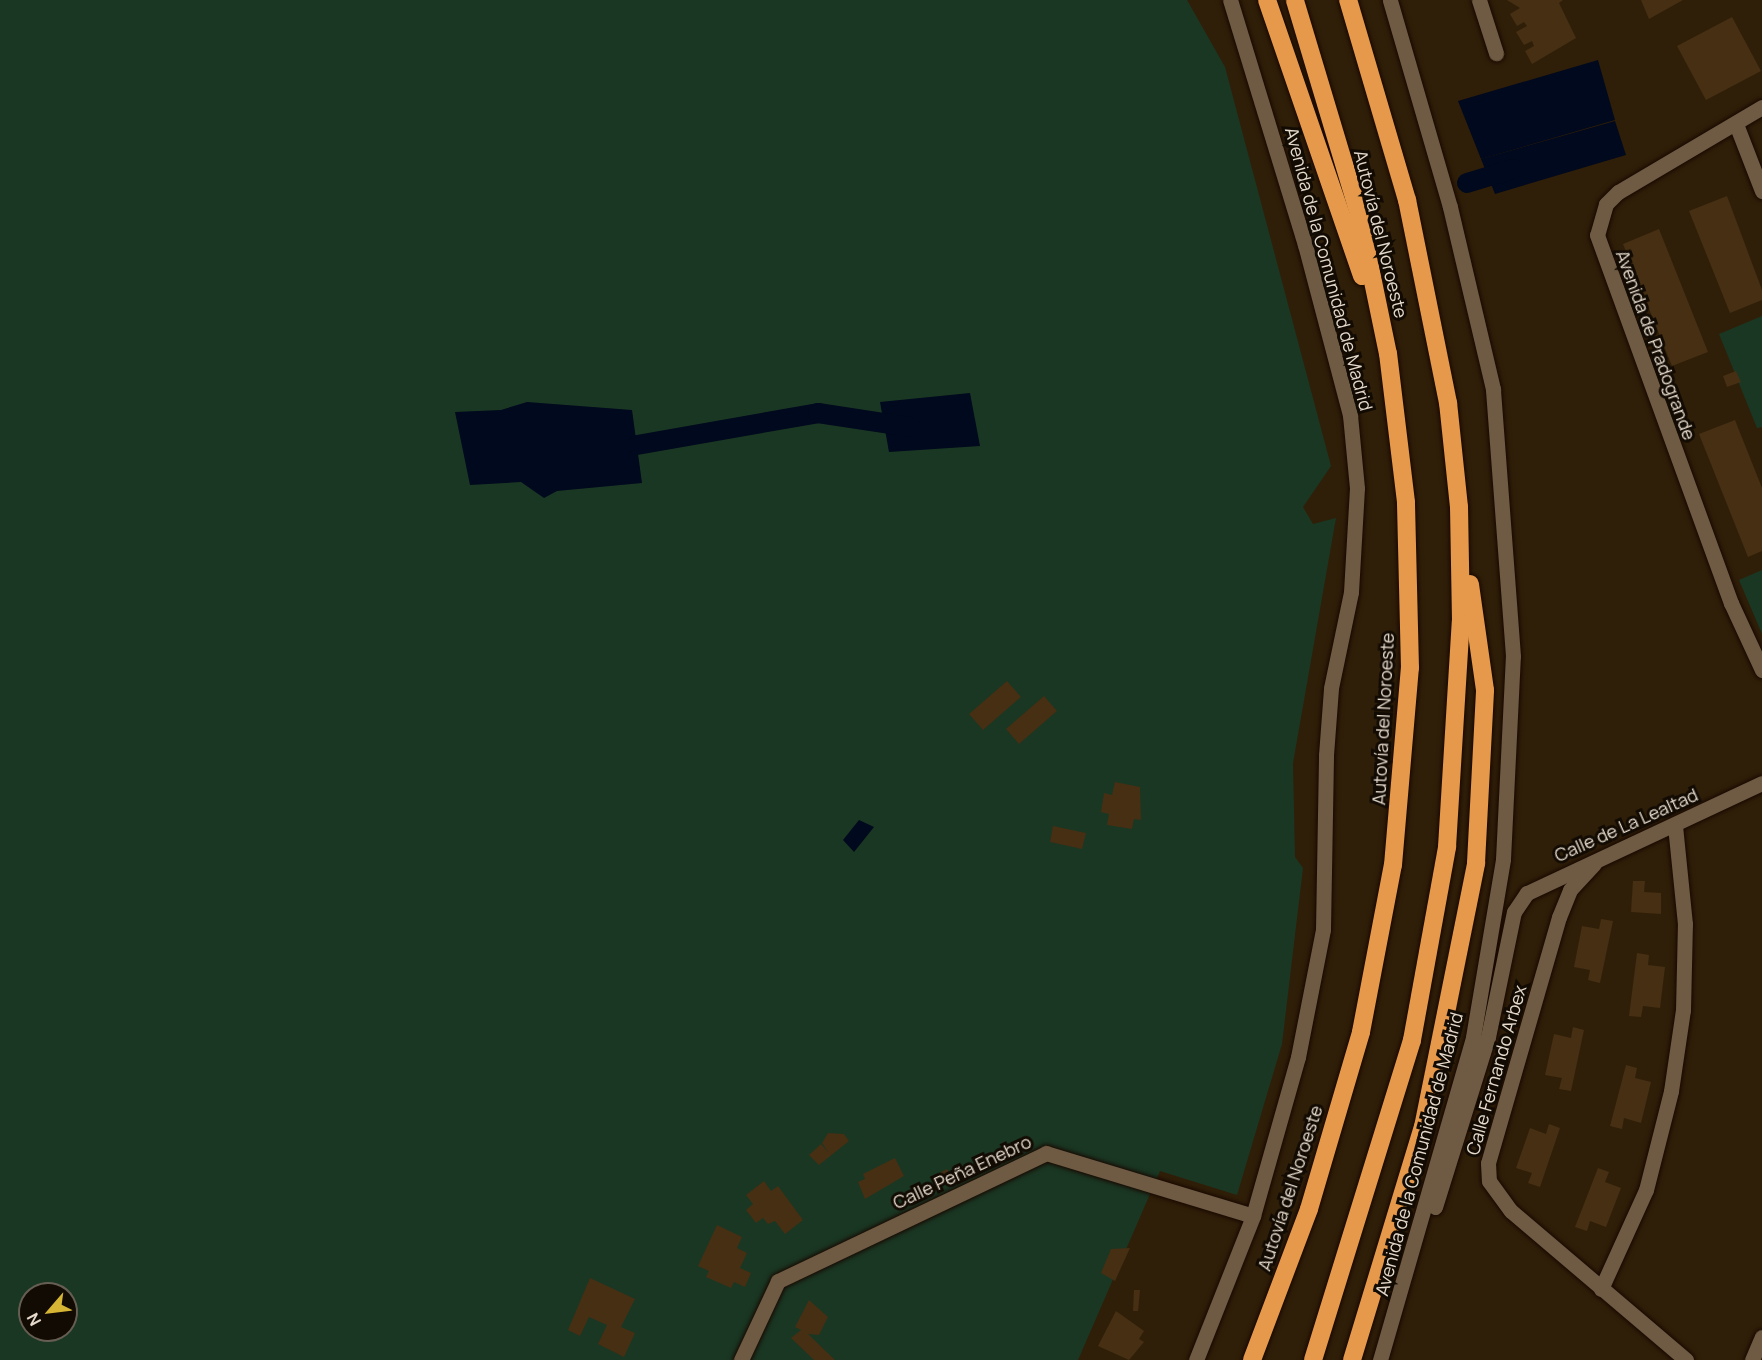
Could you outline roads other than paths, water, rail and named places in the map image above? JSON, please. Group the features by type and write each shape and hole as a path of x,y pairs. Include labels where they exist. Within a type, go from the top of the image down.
{"highway":[{"path":"1267,0 1388,354"},
{"name":"Autovía del Noroeste","path":"1252,1360 1309,1209 1361,1032 1393,865 1410,668 1406,502 1388,354 1359,214 1295,0"},
{"name":"Autovía del Noroeste","path":"1313,1360 1412,1040 1447,847 1458,736 1459,507 1448,403 1407,200 1348,0"},
{"path":"1352,1360 1423,1127 1476,863 1485,690 1459,507"}],"street":[{"name":"Avenida de la Comunidad de Madrid","path":"1196,1360 1253,1216 1298,1057 1323,929 1326,755 1331,688 1351,592 1357,488 1350,415 1302,234 1230,0"},
{"name":"Avenida de la Comunidad de Madrid","path":"1380,1360 1412,1262 1473,1037 1503,859 1513,656 1493,390 1450,207 1390,0"},
{"path":"1479,0 1496,53"},
{"name":"Avenida de Pradogrande","path":"1762,107 1618,192 1606,204 1598,235 1731,603 1762,670"},
{"path":"1736,124 1762,191"},
{"name":"Calle de La Lealtad","path":"1412,1262 1449,1174 1488,1037 1514,912 1527,893 1762,783"},
{"path":"1601,1289 1646,1190 1671,1091 1683,1010 1685,924 1675,825"},
{"name":"Calle Fernando Arbex","path":"1596,861 1570,890 1559,917 1488,1163 1496,1197 1686,1360"},
{"name":"Calle Peña Enebro","path":"741,1360 778,1281 1046,1153 1253,1216"},
{"path":"1752,1360 1762,1337"}],"water":[{"path":"1598,60 1615,120 1481,159 1458,101"},
{"path":"1615,121 1626,155 1495,194 1481,159"},
{"path":"970,393 980,446 889,452 880,402"},
{"path":"527,402 632,410 642,483 557,491 544,498 521,482 470,485 455,412 501,410"},
{"path":"859,820 874,827 854,852 843,840"}],"waterway":[{"path":"1467,183 1513,169"},
{"path":"637,445 818,413 909,427"}]}
